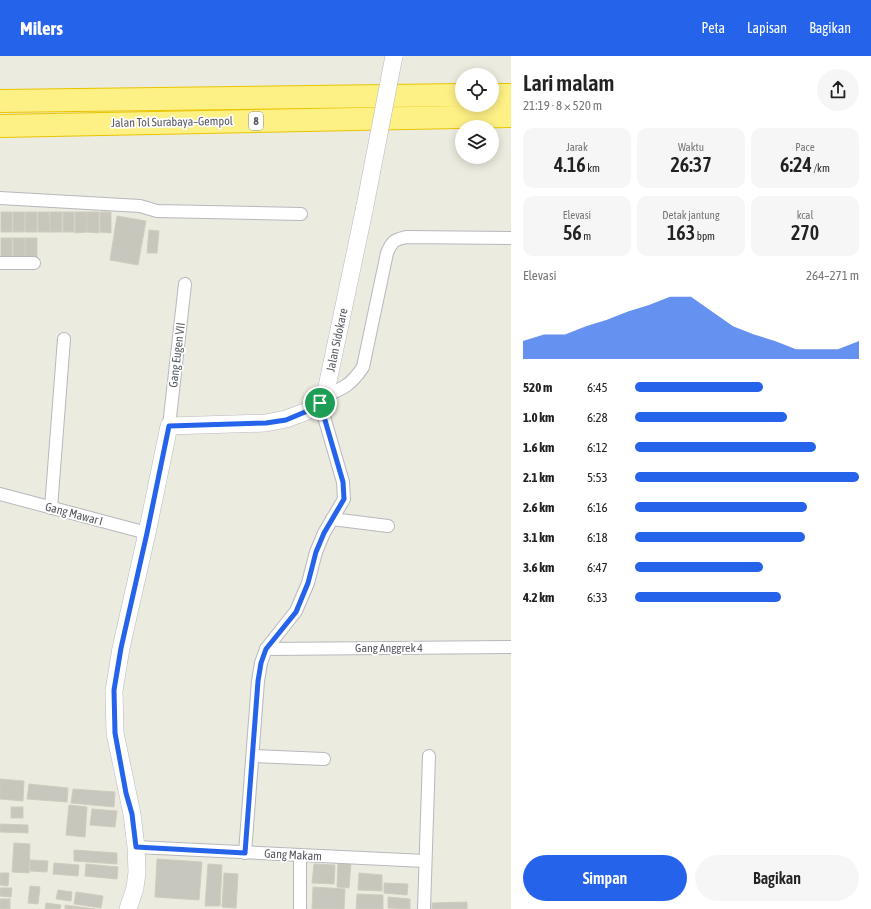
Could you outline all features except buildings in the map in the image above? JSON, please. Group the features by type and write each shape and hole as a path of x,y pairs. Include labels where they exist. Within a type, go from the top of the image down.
{"highway":[{"path":"499,95 511,94"},
{"name":"Jalan Tol Surabaya–Gempol","path":"0,101 455,95"},
{"name":"Jalan Tol Surabaya–Gempol","path":"0,126 511,116"}],"street":[{"name":"Jalan Sidokare","path":"323,400 365,206 394,56"},
{"path":"0,198 140,206 157,211 301,214"},
{"path":"128,909 135,888 137,872 136,847 132,814 126,793 115,733 114,690 121,648 169,426 266,423 286,420 305,412 348,385 354,380 362,367 387,253 391,244 396,240 406,237 511,238"},
{"path":"0,263 34,263"},
{"name":"Gang Eugen VII","path":"169,426 185,284"},
{"path":"51,508 64,339"},
{"path":"245,853 258,681 261,663 266,649 296,612 308,583 316,552 324,533 344,499 343,482 323,400"},
{"name":"Gang Mawar I","path":"0,494 147,533"},
{"path":"332,519 388,526"},
{"name":"Gang Anggrek 4","path":"266,649 511,647"},
{"path":"252,756 324,759"},
{"path":"424,909 429,756"},
{"name":"Gang Makam","path":"136,847 425,861"},
{"path":"300,856 300,909"}],"route":[{"path":"320,403 337,455 343,482 344,499 324,533 316,552 308,583 296,612 266,649 261,663 258,681 245,853 136,847 132,814 126,793 115,733 114,690 121,648 169,426 266,423 286,420 305,412 320,403"}]}
